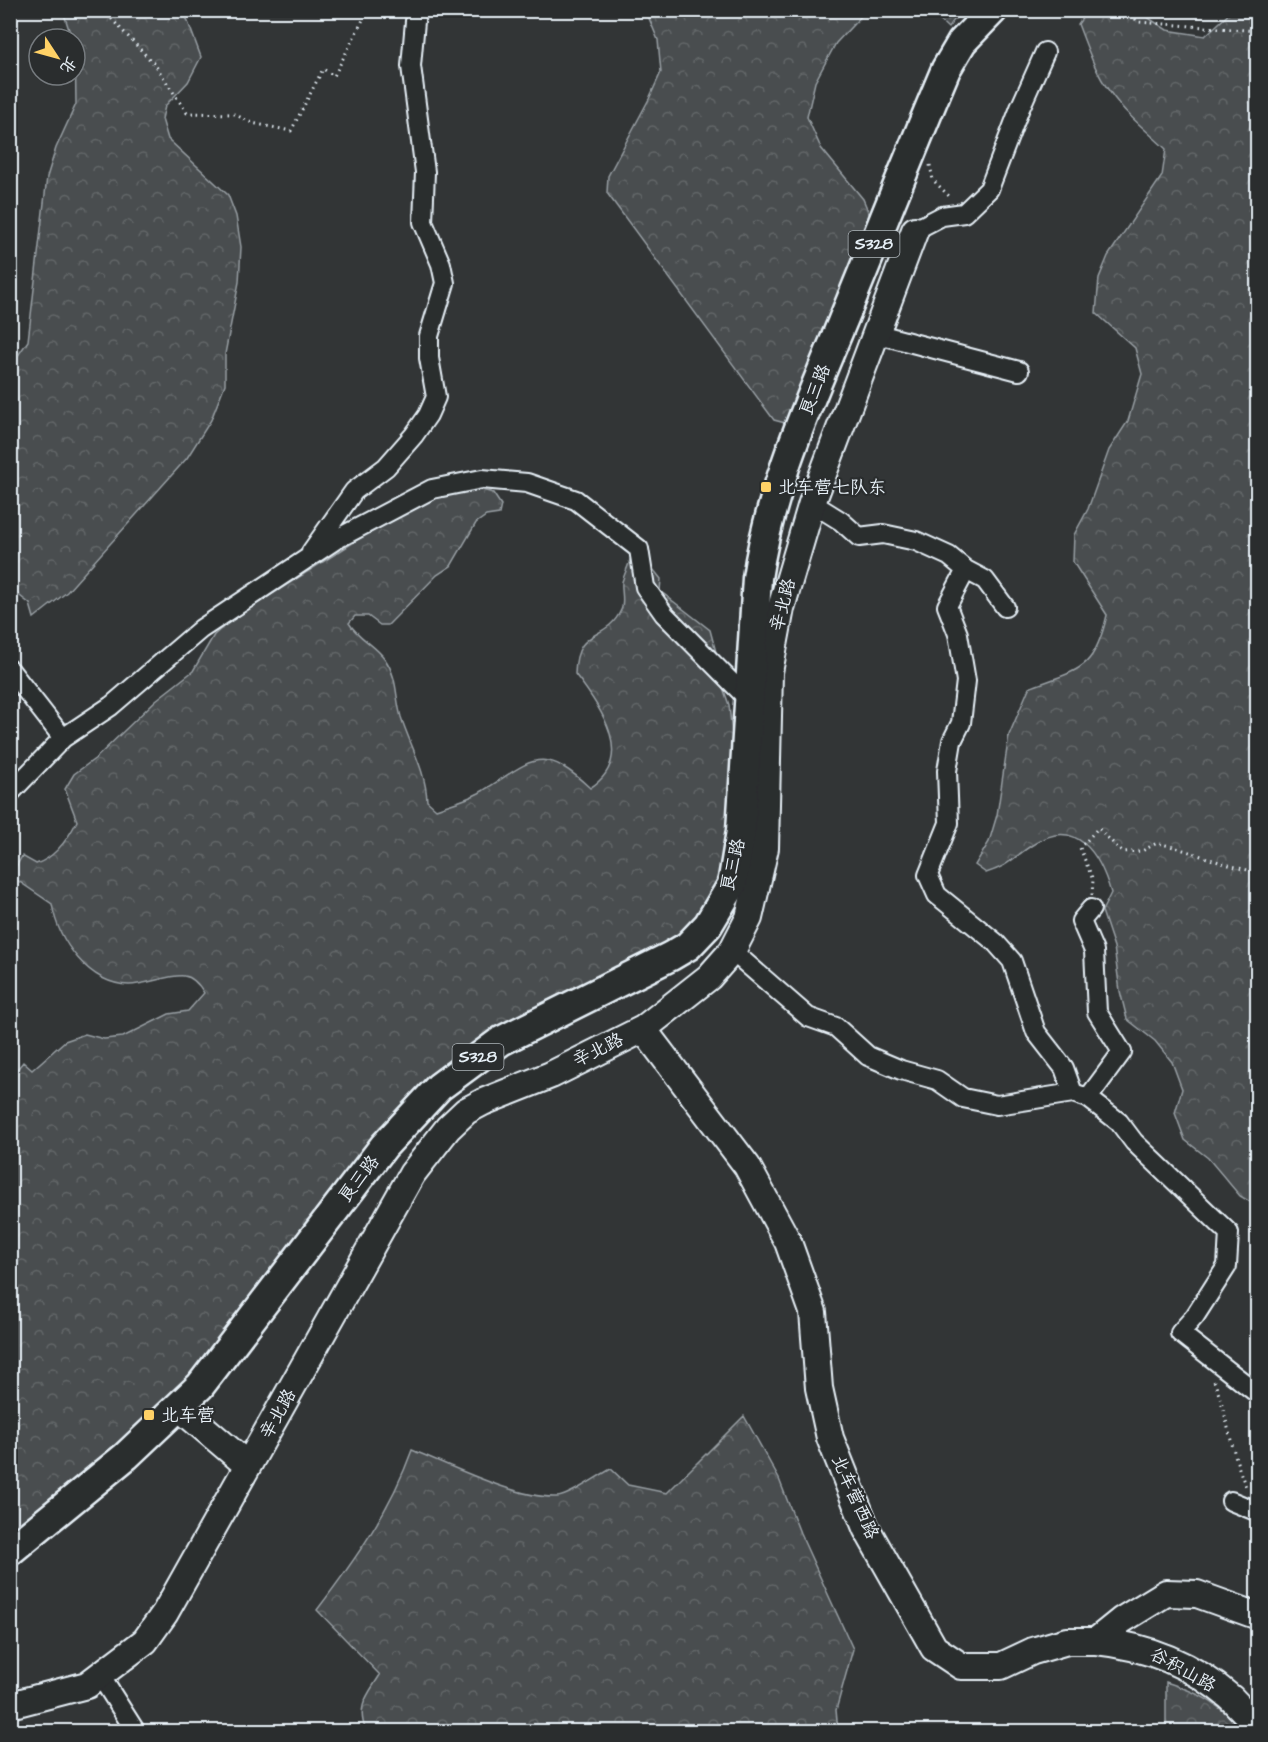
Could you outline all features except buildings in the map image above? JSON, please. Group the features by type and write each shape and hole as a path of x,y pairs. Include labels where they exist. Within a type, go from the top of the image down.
{"main road":[{"name":"良三路","path":"10,1551 126,1456 179,1407 220,1363 384,1146 439,1088 501,1041 642,972 688,946 700,936 724,903 735,871 741,831 757,579 763,542 799,429 946,69 962,42 993,10"}],"street":[{"path":"307,558 354,491 386,467 414,435 428,415 436,397 429,358 429,336 445,284 441,264 423,222 424,172 411,66 416,10"},
{"path":"915,230 942,216 964,213 988,189 1045,52"},
{"name":"辛北路","path":"10,1705 69,1692 101,1677 145,1641 165,1613 412,1174 448,1128 466,1112 483,1102 551,1075 643,1029 709,976 732,951 749,918 765,848 769,672 781,608 812,503 878,334 915,230"},
{"path":"878,334 1019,371"},
{"path":"10,793 63,738 120,699 201,629 307,558 432,489 482,479 527,483 576,500 639,549 645,587 664,614 749,700"},
{"path":"812,503 841,521 859,537 883,534 916,541 948,556 966,570 985,580 1005,607"},
{"path":"966,570 947,606 958,634 966,681 961,723 952,741 947,771 949,823 928,875 937,895 995,942 1012,961 1036,1032 1064,1068 1081,1095 1119,1122 1134,1142 1229,1233 1227,1266 1195,1316 1180,1333 1257,1394"},
{"path":"10,670 63,738"},
{"path":"732,951 807,1017 836,1027 868,1056 901,1070 937,1080 963,1098 998,1106 1081,1095 1122,1052 1097,1012 1094,951 1081,921 1091,909"},
{"name":"北车营西路","path":"643,1029 747,1167 788,1242 813,1312 819,1388 830,1438 866,1528 934,1648 961,1666 982,1668 1001,1666 1034,1651 1067,1641 1096,1641"},
{"path":"179,1407 239,1458 250,1462"},
{"path":"1231,1501 1257,1511"},
{"path":"1096,1641 1122,1620 1166,1593 1197,1594 1257,1616"},
{"name":"谷积山路","path":"1096,1641 1140,1647 1176,1662 1230,1697 1257,1724"},
{"path":"101,1677 136,1731"}],"path":[{"path":"103,10 156,66 187,113 234,114 252,123 291,131 323,69 334,76 368,10"},
{"path":"1127,10 1138,22 1257,31"},
{"path":"929,158 933,180 964,213"},
{"path":"1091,909 1093,880 1080,848 1098,828 1122,852 1142,851 1156,843 1184,848 1214,861 1257,872"},
{"path":"1204,1352 1223,1403 1228,1438 1237,1465 1257,1511"}],"green space":[{"path":"63,11 184,11 201,57 188,82 165,106 162,119 168,139 228,195 236,216 241,247 239,282 225,354 225,384 211,420 187,458 67,592 34,618 30,604 11,589 10,367 28,341 47,177 56,148 76,104 76,87 87,87 87,27 68,27"},
{"path":"646,11 866,11 836,43 815,82 807,117 821,148 863,199 871,218 789,424 774,420 607,193 608,176 661,72 658,40"},
{"path":"930,11 961,11 948,28"},
{"path":"1087,11 1138,11 1167,30 1205,36 1232,11 1257,11 1257,1206 1240,1196 1208,1158 1185,1140 1175,1113 1182,1089 1172,1062 1155,1041 1127,1019 1120,991 1114,947 1102,911 1111,893 1093,853 1074,837 1063,834 1034,844 1006,864 986,873 975,865 989,842 997,815 1009,735 1029,688 1082,666 1090,658 1102,634 1107,615 1073,562 1074,535 1088,509 1109,450 1128,421 1142,374 1135,348 1096,313 1099,278 1108,256 1162,176 1166,149 1122,108 1100,76 1078,24"},
{"path":"472,487 493,493 501,505 499,514 486,516 476,523 451,566 437,575 388,625 380,625 368,616 355,616 349,623 381,654 389,666 401,717 424,779 427,801 436,809 463,800 534,761 558,764 590,788 604,776 611,762 610,732 594,701 575,674 577,659 580,648 586,641 608,627 621,610 622,582 630,560 649,564 661,579 660,591 710,630 716,652 717,670 729,705 734,754 730,808 723,862 707,905 677,939 501,1032 187,1391 11,1535 10,1078 23,1062 32,1070 65,1041 85,1034 104,1039 123,1037 169,1014 188,1011 204,993 193,980 184,976 129,985 114,983 101,977 89,969 68,946 55,918 52,904 11,876 22,856 36,864 50,857 61,847 77,821 65,789 74,774 96,758 156,700 193,671 214,635 230,621 384,523 446,492"},
{"path":"744,1416 779,1479 800,1533 853,1649 836,1710 838,1731 366,1731 362,1715 364,1702 380,1675 317,1610 383,1513 412,1450 484,1480 523,1493 562,1496 611,1469 628,1485 667,1493"},
{"path":"1166,1682 1209,1701 1245,1731 1166,1732"}],"place":[{"name":"北车营七队东","path":"766,487"},
{"name":"北车营","path":"149,1415"}]}
